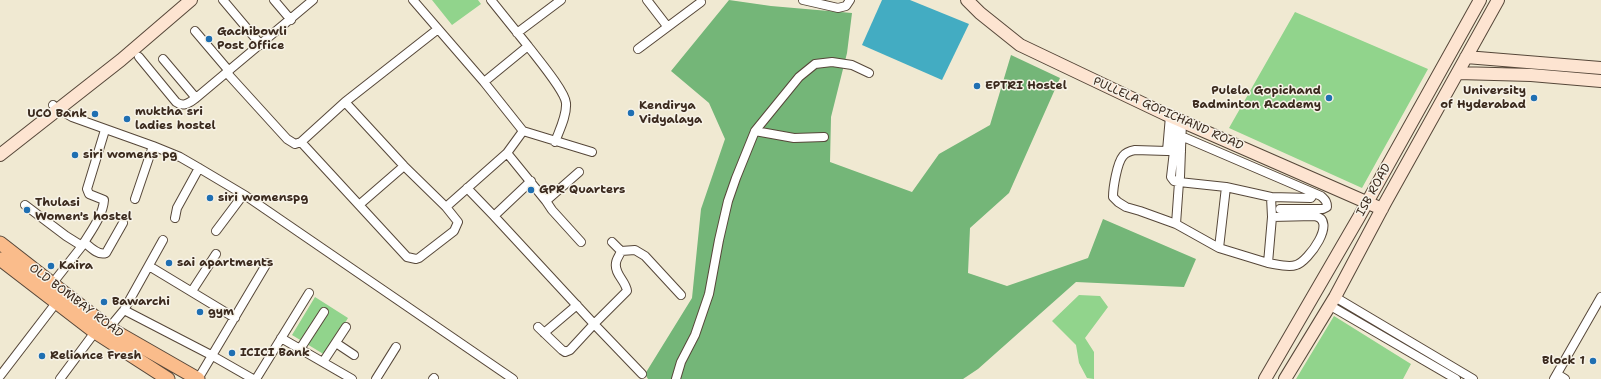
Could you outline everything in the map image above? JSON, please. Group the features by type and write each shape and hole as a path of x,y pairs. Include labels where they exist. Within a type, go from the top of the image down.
{"main road":[{"name":"OLD BOMBAY ROAD","path":"0,243 109,328 198,379"},
{"path":"0,259 95,332 164,378"}],"street":[{"path":"0,155 180,0"},
{"path":"0,146 121,60 192,0"},
{"path":"224,0 261,45"},
{"path":"274,0 291,20"},
{"path":"139,57 179,104 186,105 261,45 313,0"},
{"path":"413,0 484,82 522,131 592,152"},
{"path":"491,0 560,89 566,101 566,109 555,142"},
{"path":"518,33 561,0"},
{"path":"648,0 667,26"},
{"path":"803,0 838,8 846,6 850,0"},
{"name":"PULLELA GOPICHAND ROAD","path":"966,0 980,14 1020,45 1172,116 1383,206"},
{"name":"PULLELA GOPICHAND ROAD","path":"973,0 1022,42 1172,116 1237,143"},
{"name":"ISB ROAD","path":"1265,379 1368,200 1480,0"},
{"name":"ISB ROAD","path":"1285,379 1332,301 1383,206 1498,0"},
{"path":"638,49 701,2"},
{"path":"195,31 228,72 287,139 295,144 301,142 345,102 438,29"},
{"path":"484,82 528,46"},
{"path":"1466,57 1601,68"},
{"path":"163,59 196,98"},
{"path":"676,379 681,362 695,335 709,294 728,201 755,131 799,77 815,64 832,62 852,65 869,73"},
{"path":"1458,73 1531,75 1601,81"},
{"path":"301,142 407,257 416,259 454,231 458,222 446,207 404,166 345,102"},
{"path":"56,107 72,117 153,146 180,157 199,168 243,195 513,379"},
{"path":"1172,116 1181,136 1314,193 1326,200 1327,204 1325,209 1280,209"},
{"path":"1172,116 1174,151 1172,178 1174,181 1179,180 1226,187 1271,197 1311,198 1314,193"},
{"path":"52,284 83,244 104,204 104,200 102,198 89,194 87,189 105,130"},
{"path":"446,207 507,153 522,131"},
{"path":"755,131 794,138 824,137"},
{"path":"1174,151 1181,136"},
{"path":"135,199 153,146"},
{"path":"1174,151 1135,150 1124,155 1121,159 1113,190 1113,197 1126,207 1140,210 1176,224 1219,248 1268,263 1295,266 1300,263 1318,242 1323,229 1323,224 1320,217 1272,217"},
{"path":"507,153 531,181 552,210 581,242"},
{"path":"359,205 404,166"},
{"path":"175,218 177,208 199,168"},
{"path":"546,201 579,172"},
{"path":"1176,224 1179,180"},
{"path":"494,216 531,181"},
{"path":"1219,248 1226,187"},
{"path":"467,188 642,374"},
{"path":"216,231 243,195"},
{"path":"1268,263 1272,217 1271,197"},
{"path":"25,205 66,236 100,254 106,253 123,223"},
{"path":"109,328 124,310 163,240"},
{"path":"612,242 621,251 635,250 645,256 681,295"},
{"path":"538,327 562,350 565,352 570,350 627,291 626,285 617,271 616,264 621,251"},
{"path":"192,291 216,254"},
{"path":"198,379 267,263"},
{"path":"149,266 235,318"},
{"path":"256,379 309,293"},
{"path":"1565,379 1555,377 1601,296"},
{"path":"1332,301 1456,379"},
{"path":"1332,301 1473,379"},
{"path":"0,376 56,303"},
{"path":"544,333 577,305"},
{"path":"124,310 211,355 253,379"},
{"path":"300,349 324,312"},
{"path":"323,362 346,327"},
{"path":"60,379 95,332"},
{"path":"281,338 352,379"},
{"path":"336,343 354,355"},
{"path":"376,379 396,346"}],"green space":[{"path":"432,0 478,0 481,4 452,25"},
{"path":"729,0 771,6 852,13 847,53 831,117 830,162 912,192 939,154 990,125 1011,55 1060,78 1009,193 970,228 968,273 1007,286 1088,258 1103,219 1196,259 1184,287 1076,282 978,369 963,379 648,379 645,374 692,298 701,209 725,139 709,103 671,71"},
{"name":"Pulela Gopichand Badminton Academy","path":"1295,12 1428,69 1362,188 1229,128"},
{"path":"1079,295 1100,296 1108,307 1085,338 1094,352 1094,379 1087,378 1079,363 1076,345 1052,321"},
{"path":"315,297 348,318 325,355 292,335"},
{"path":"1334,316 1411,364 1403,379 1296,379"}],"water":[{"path":"882,0 910,0 969,24 942,80 862,45"}],"place":[{"name":"Gachibowli Post Office","path":"209,39"},
{"name":"EPTRI Hostel","path":"977,86"},
{"name":"Pulela Gopichand Badminton Academy","path":"1329,98"},
{"name":"University of Hyderabad","path":"1534,98"},
{"name":"Kendirya Vidyalaya","path":"631,113"},
{"name":"UCO Bank","path":"95,114"},
{"name":"muktha sri ladies hostel","path":"127,119"},
{"name":"siri womens pg","path":"75,155"},
{"name":"GPR Quarters","path":"531,190"},
{"name":"siri womenspg","path":"210,198"},
{"name":"Thulasi Women's hostel","path":"27,210"},
{"name":"sai apartments","path":"169,263"},
{"name":"Kaira","path":"51,266"},
{"name":"Bawarchi","path":"104,302"},
{"name":"gym","path":"200,312"},
{"name":"ICICI Bank","path":"232,353"},
{"name":"Reliance Fresh","path":"42,356"},
{"name":"Block 1","path":"1593,361"}]}
